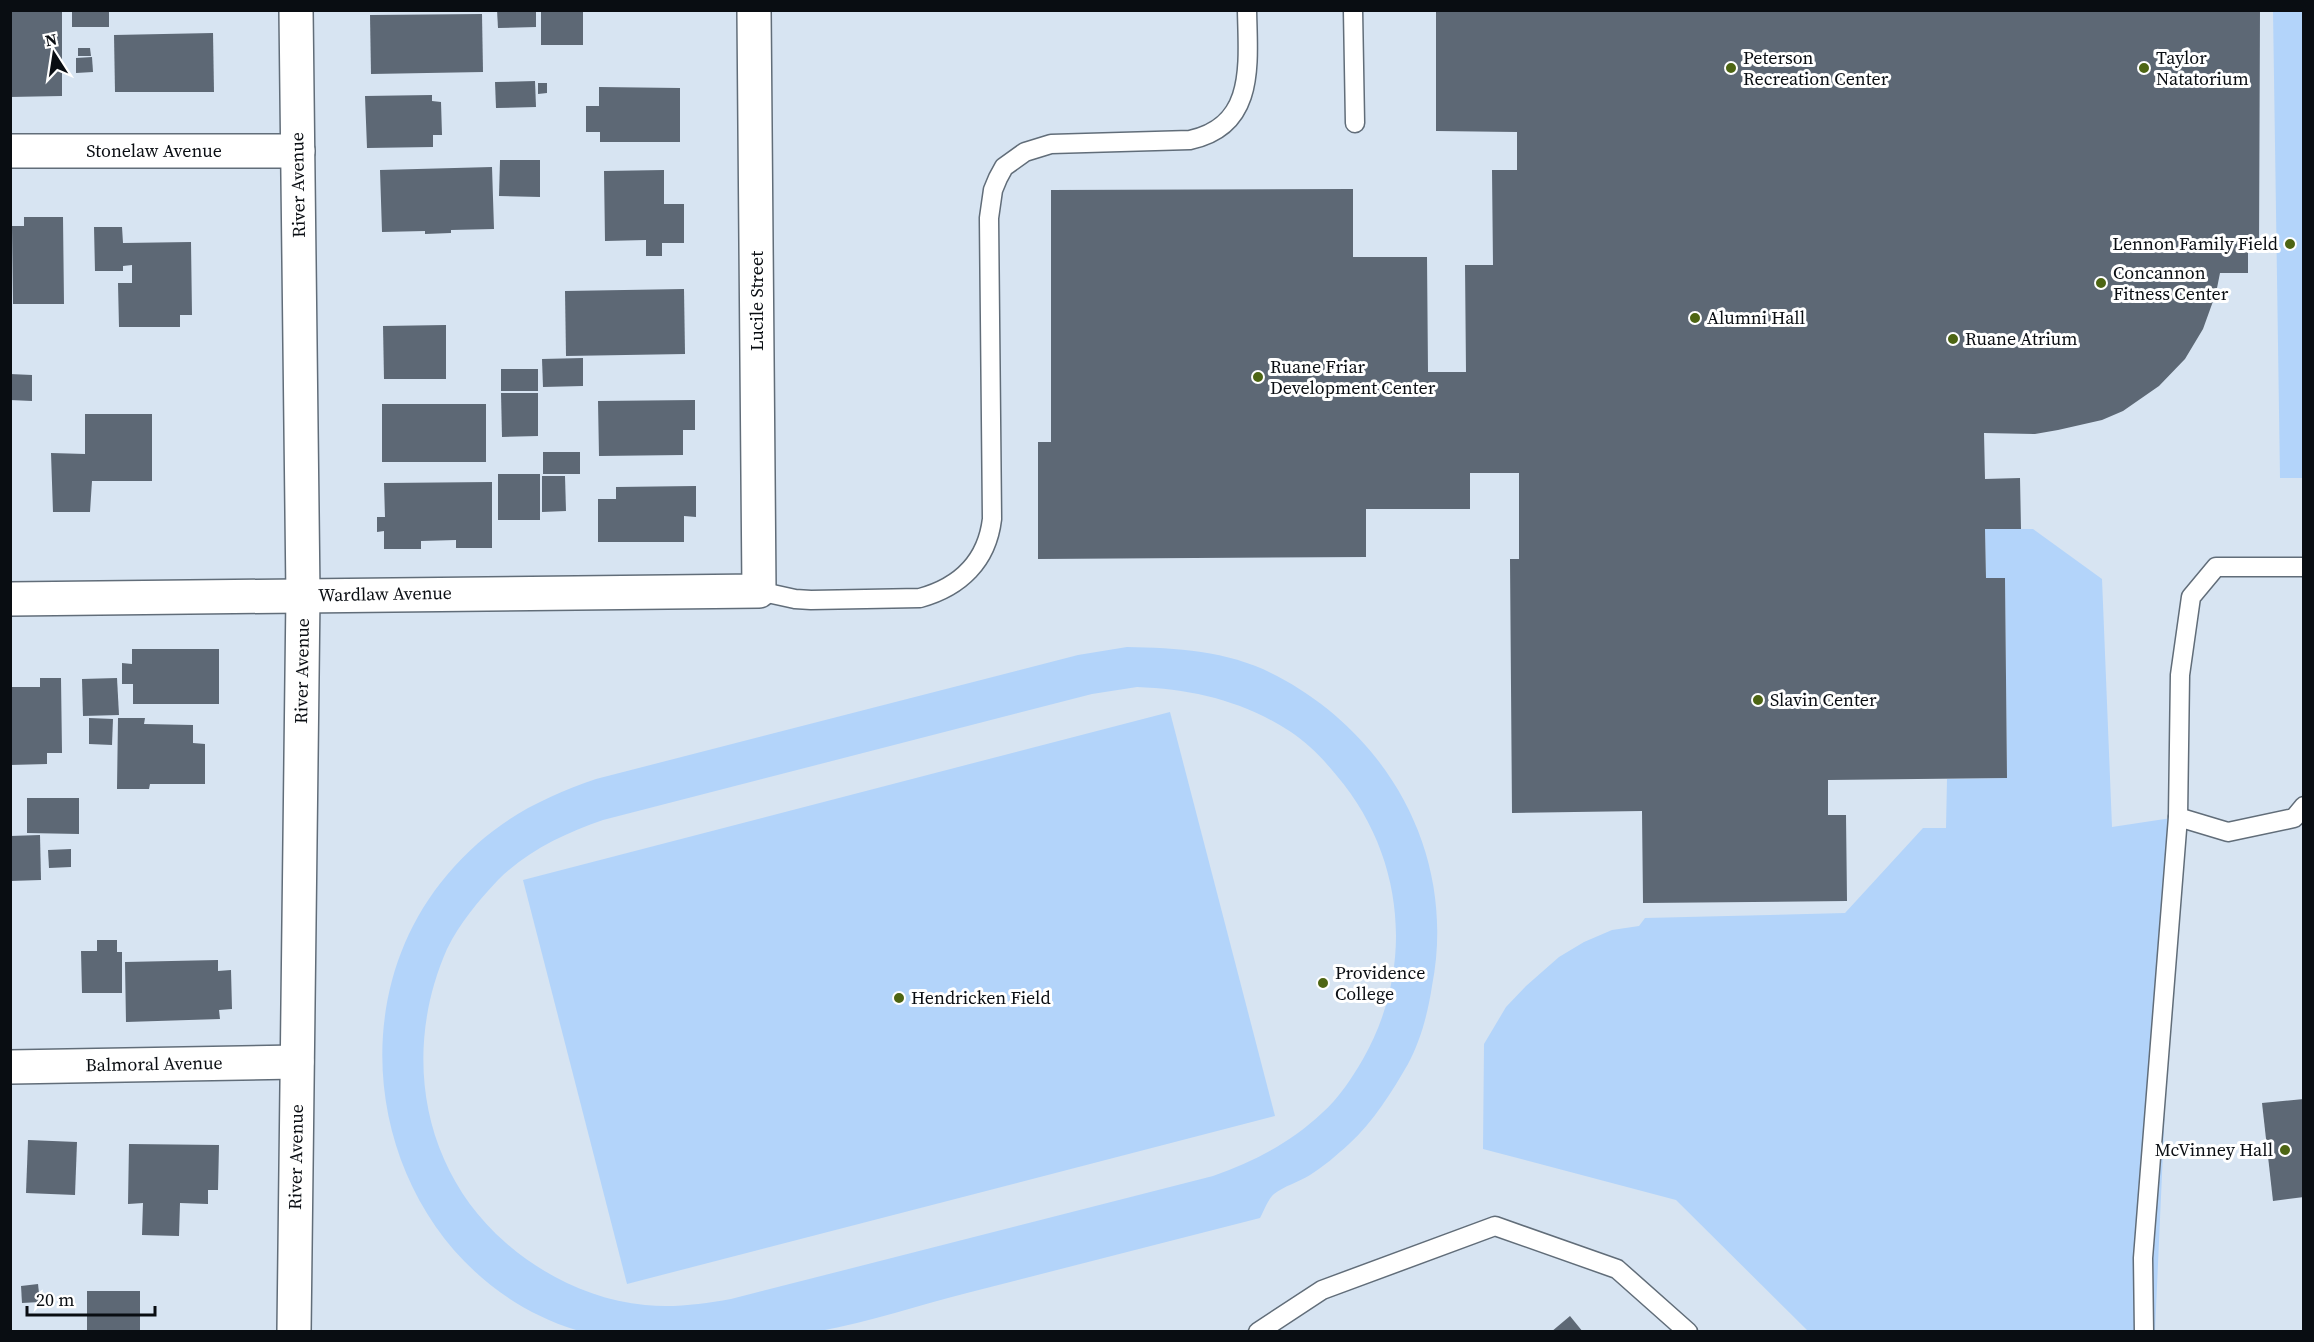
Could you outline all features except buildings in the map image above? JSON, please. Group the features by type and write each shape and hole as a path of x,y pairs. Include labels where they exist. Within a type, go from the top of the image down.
{"street":[{"name":"River Avenue","path":"294,1332 303,595 296,10"},
{"name":"Lucile Street","path":"754,10 759,591"},
{"name":"Stonelaw Avenue","path":"10,151 298,151"},
{"name":"Wardlaw Avenue","path":"10,599 759,591"},
{"name":"Balmoral Avenue","path":"10,1067 297,1062"}],"lane":[{"path":"759,591 811,600 920,598 955,584 971,569 988,541 992,519 989,218 993,190 998,178 1004,167 1014,159 1038,147 1190,140 1204,137 1228,123 1242,97 1248,60 1247,10"},
{"path":"1353,10 1355,123"},
{"path":"2144,1332 2143,1258 2178,817 2180,675 2191,597 2216,567 2304,567"},
{"path":"2178,817 2228,832 2294,818 2304,806"},
{"path":"1257,1332 1322,1290 1495,1226 1617,1269 1688,1332"}],"shaded area":[{"name":"Lennon Family Field","path":"2273,11 2303,11 2303,478 2280,478"},
{"path":"1985,529 2033,529 2102,579 2112,827 2178,817 2155,1331 1808,1331 1676,1200 1483,1149 1484,1044 1506,1007 1559,957 1584,942 1612,930 1639,926 1645,918 1845,913 1923,828 1946,828 1947,779 2007,778 2005,579 1986,578"},
{"path":"1127,647 1204,652 1241,661 1277,676 1317,701 1353,732 1383,767 1407,806 1424,847 1434,892 1437,938 1432,986 1426,1016 1413,1055 1381,1106 1349,1144 1315,1172 1274,1194 1260,1218 857,1323 814,1332 579,1331 511,1300 458,1255 419,1199 393,1136 383,1069 387,1001 409,935 447,875 463,857 514,816 533,805 596,779 1078,655","holes":["1137,687 1198,694 1236,705 1255,712 1291,732 1316,752 1332,770 1360,807 1377,841 1389,877 1395,913 1396,951 1390,988 1380,1024 1363,1059 1345,1088 1310,1124 1284,1143 1257,1158 1213,1176 731,1299 688,1305 656,1306 626,1302 571,1285 521,1255 477,1213 455,1180 438,1144 428,1106 423,1067 425,1028 433,988 452,940 463,921 484,896 521,860 561,837 603,820 1092,694"]},
{"name":"Hendricken Field","path":"1170,712 1275,1116 627,1284 523,880"}],"place":[{"name":"Peterson Recreation Center","path":"1731,68"},
{"name":"Taylor Natatorium","path":"2144,68"},
{"name":"Lennon Family Field","path":"2290,244"},
{"name":"Concannon Fitness Center","path":"2101,283"},
{"name":"Alumni Hall","path":"1695,318"},
{"name":"Ruane Atrium","path":"1953,339"},
{"name":"Ruane Friar Development Center","path":"1258,377"},
{"name":"Slavin Center","path":"1758,700"},
{"name":"Providence College","path":"1323,983"},
{"name":"Hendricken Field","path":"899,998"},
{"name":"McVinney Hall","path":"2285,1150"}]}
